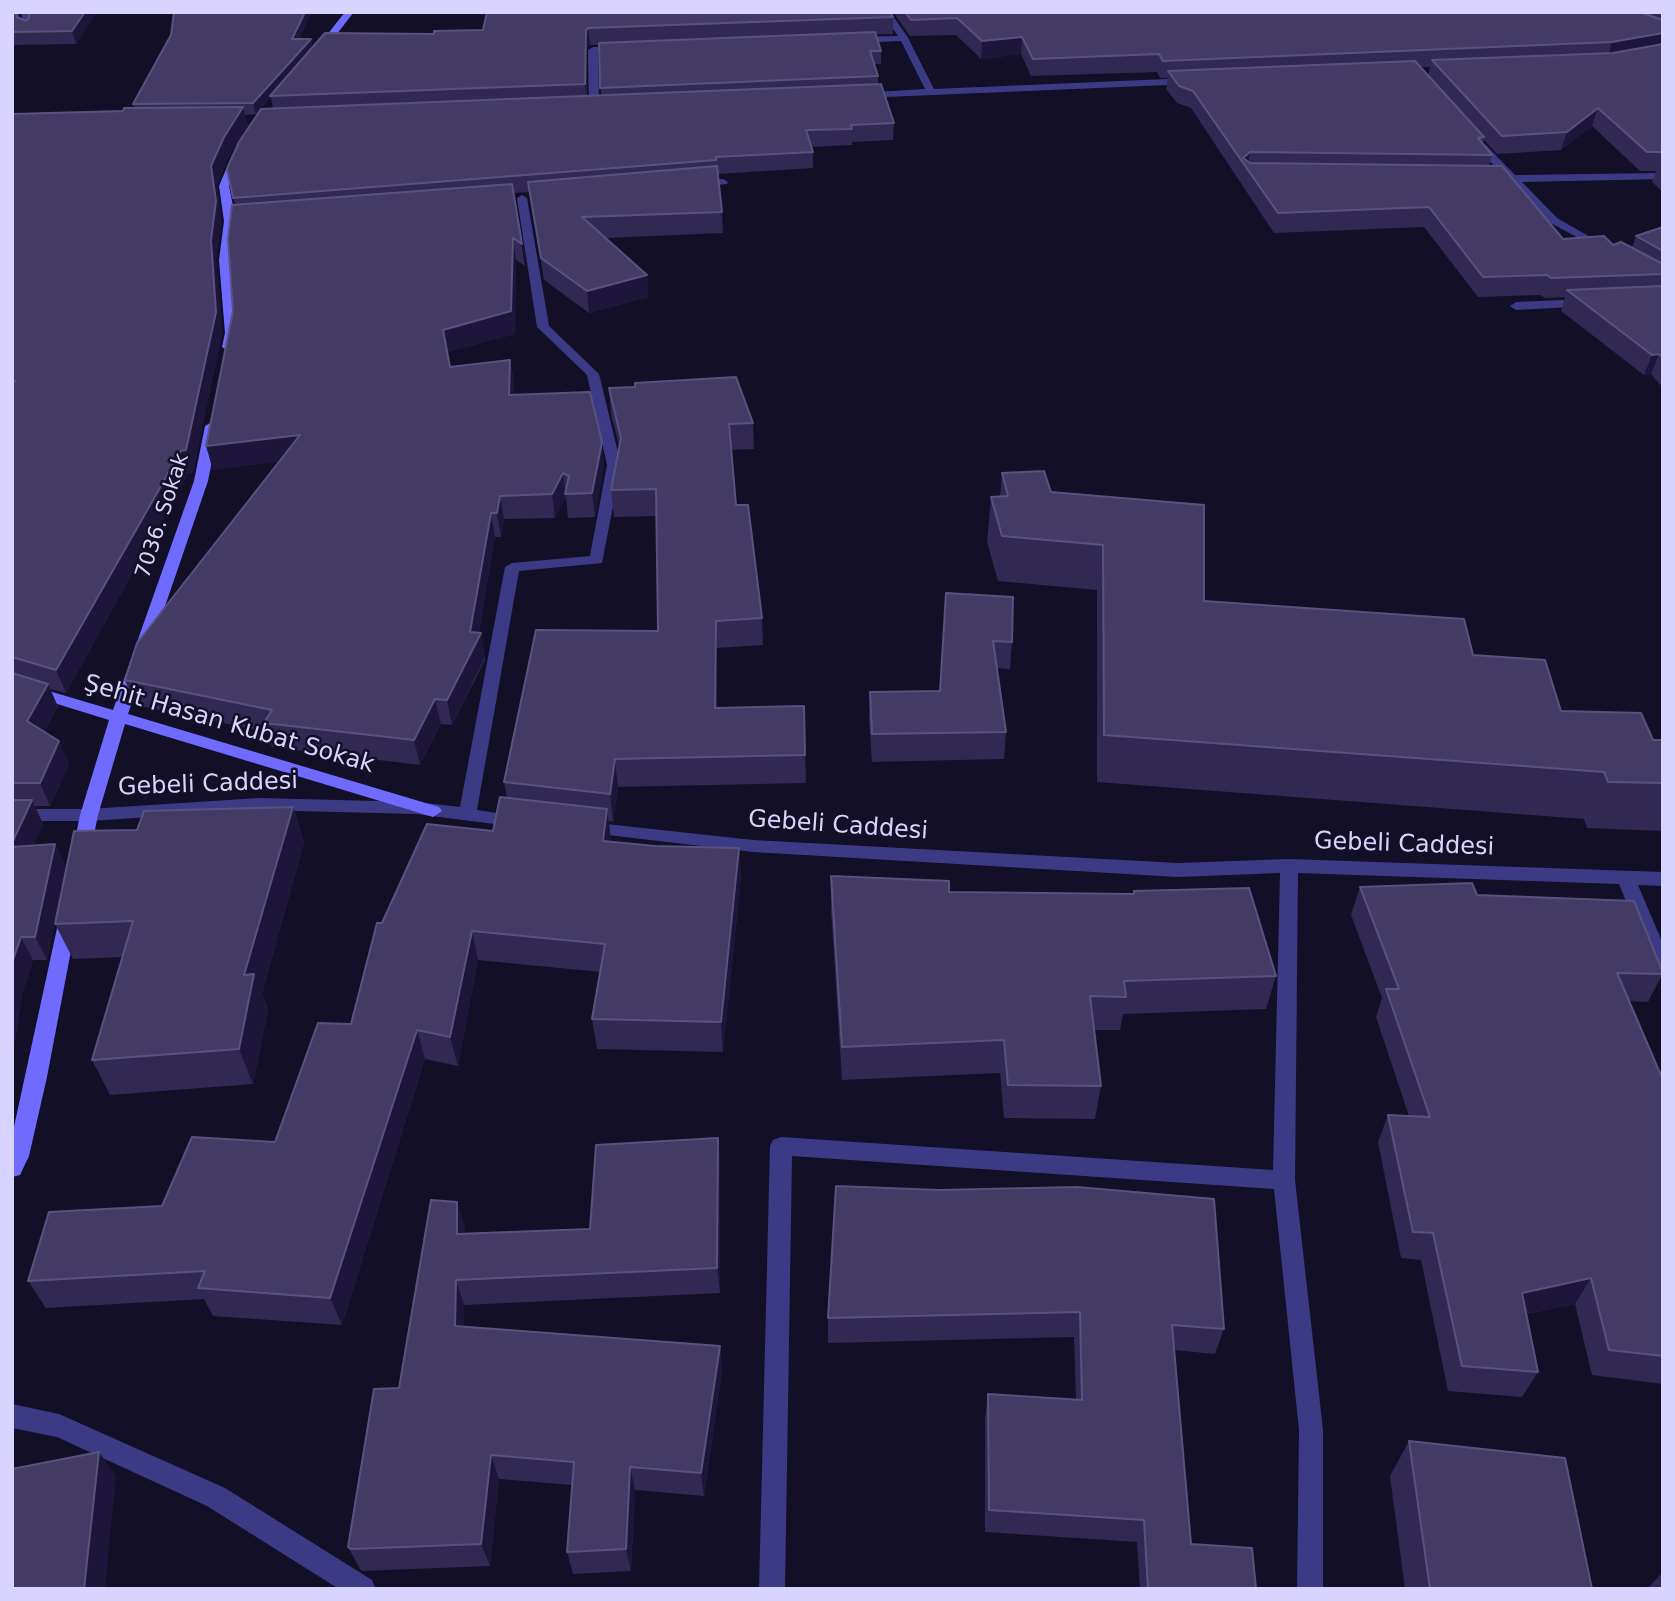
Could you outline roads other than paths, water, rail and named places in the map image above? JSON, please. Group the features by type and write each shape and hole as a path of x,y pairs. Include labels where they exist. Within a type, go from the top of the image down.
{"street":[{"path":"25,12 29,29"},
{"path":"311,63 350,12"},
{"path":"886,12 904,38 931,92"},
{"path":"850,40 904,38"},
{"path":"594,107 593,50 634,48"},
{"path":"850,96 1208,81"},
{"path":"580,108 608,107"},
{"path":"1467,131 1510,179 1553,220 1608,251"},
{"path":"225,360 231,333 225,260 237,221 224,186 243,145"},
{"path":"1483,179 1663,176"},
{"path":"683,185 723,182"},
{"path":"508,199 535,197"},
{"path":"467,815 512,567 597,560 614,465 593,374 543,327 522,198"},
{"path":"1516,306 1596,302"},
{"name":"7036. Sokak","path":"79,867 89,815 118,719 201,481 214,414"},
{"name":"Şehit Hasan Kubat Sokak","path":"12,685 118,719 433,811"},
{"name":"Gebeli Caddesi","path":"12,815 89,815 259,804 416,808 536,822"},
{"name":"Gebeli Caddesi","path":"576,827 753,846 1178,870 1289,866 1663,878"},
{"path":"1289,866 1284,1180 1311,1430 1310,1589"},
{"path":"1625,876 1663,968"},
{"path":"12,1168 18,1156 37,1077 71,906"},
{"path":"772,1589 781,1146 1284,1180"},
{"path":"12,1416 59,1426 216,1497 363,1589"}]}
